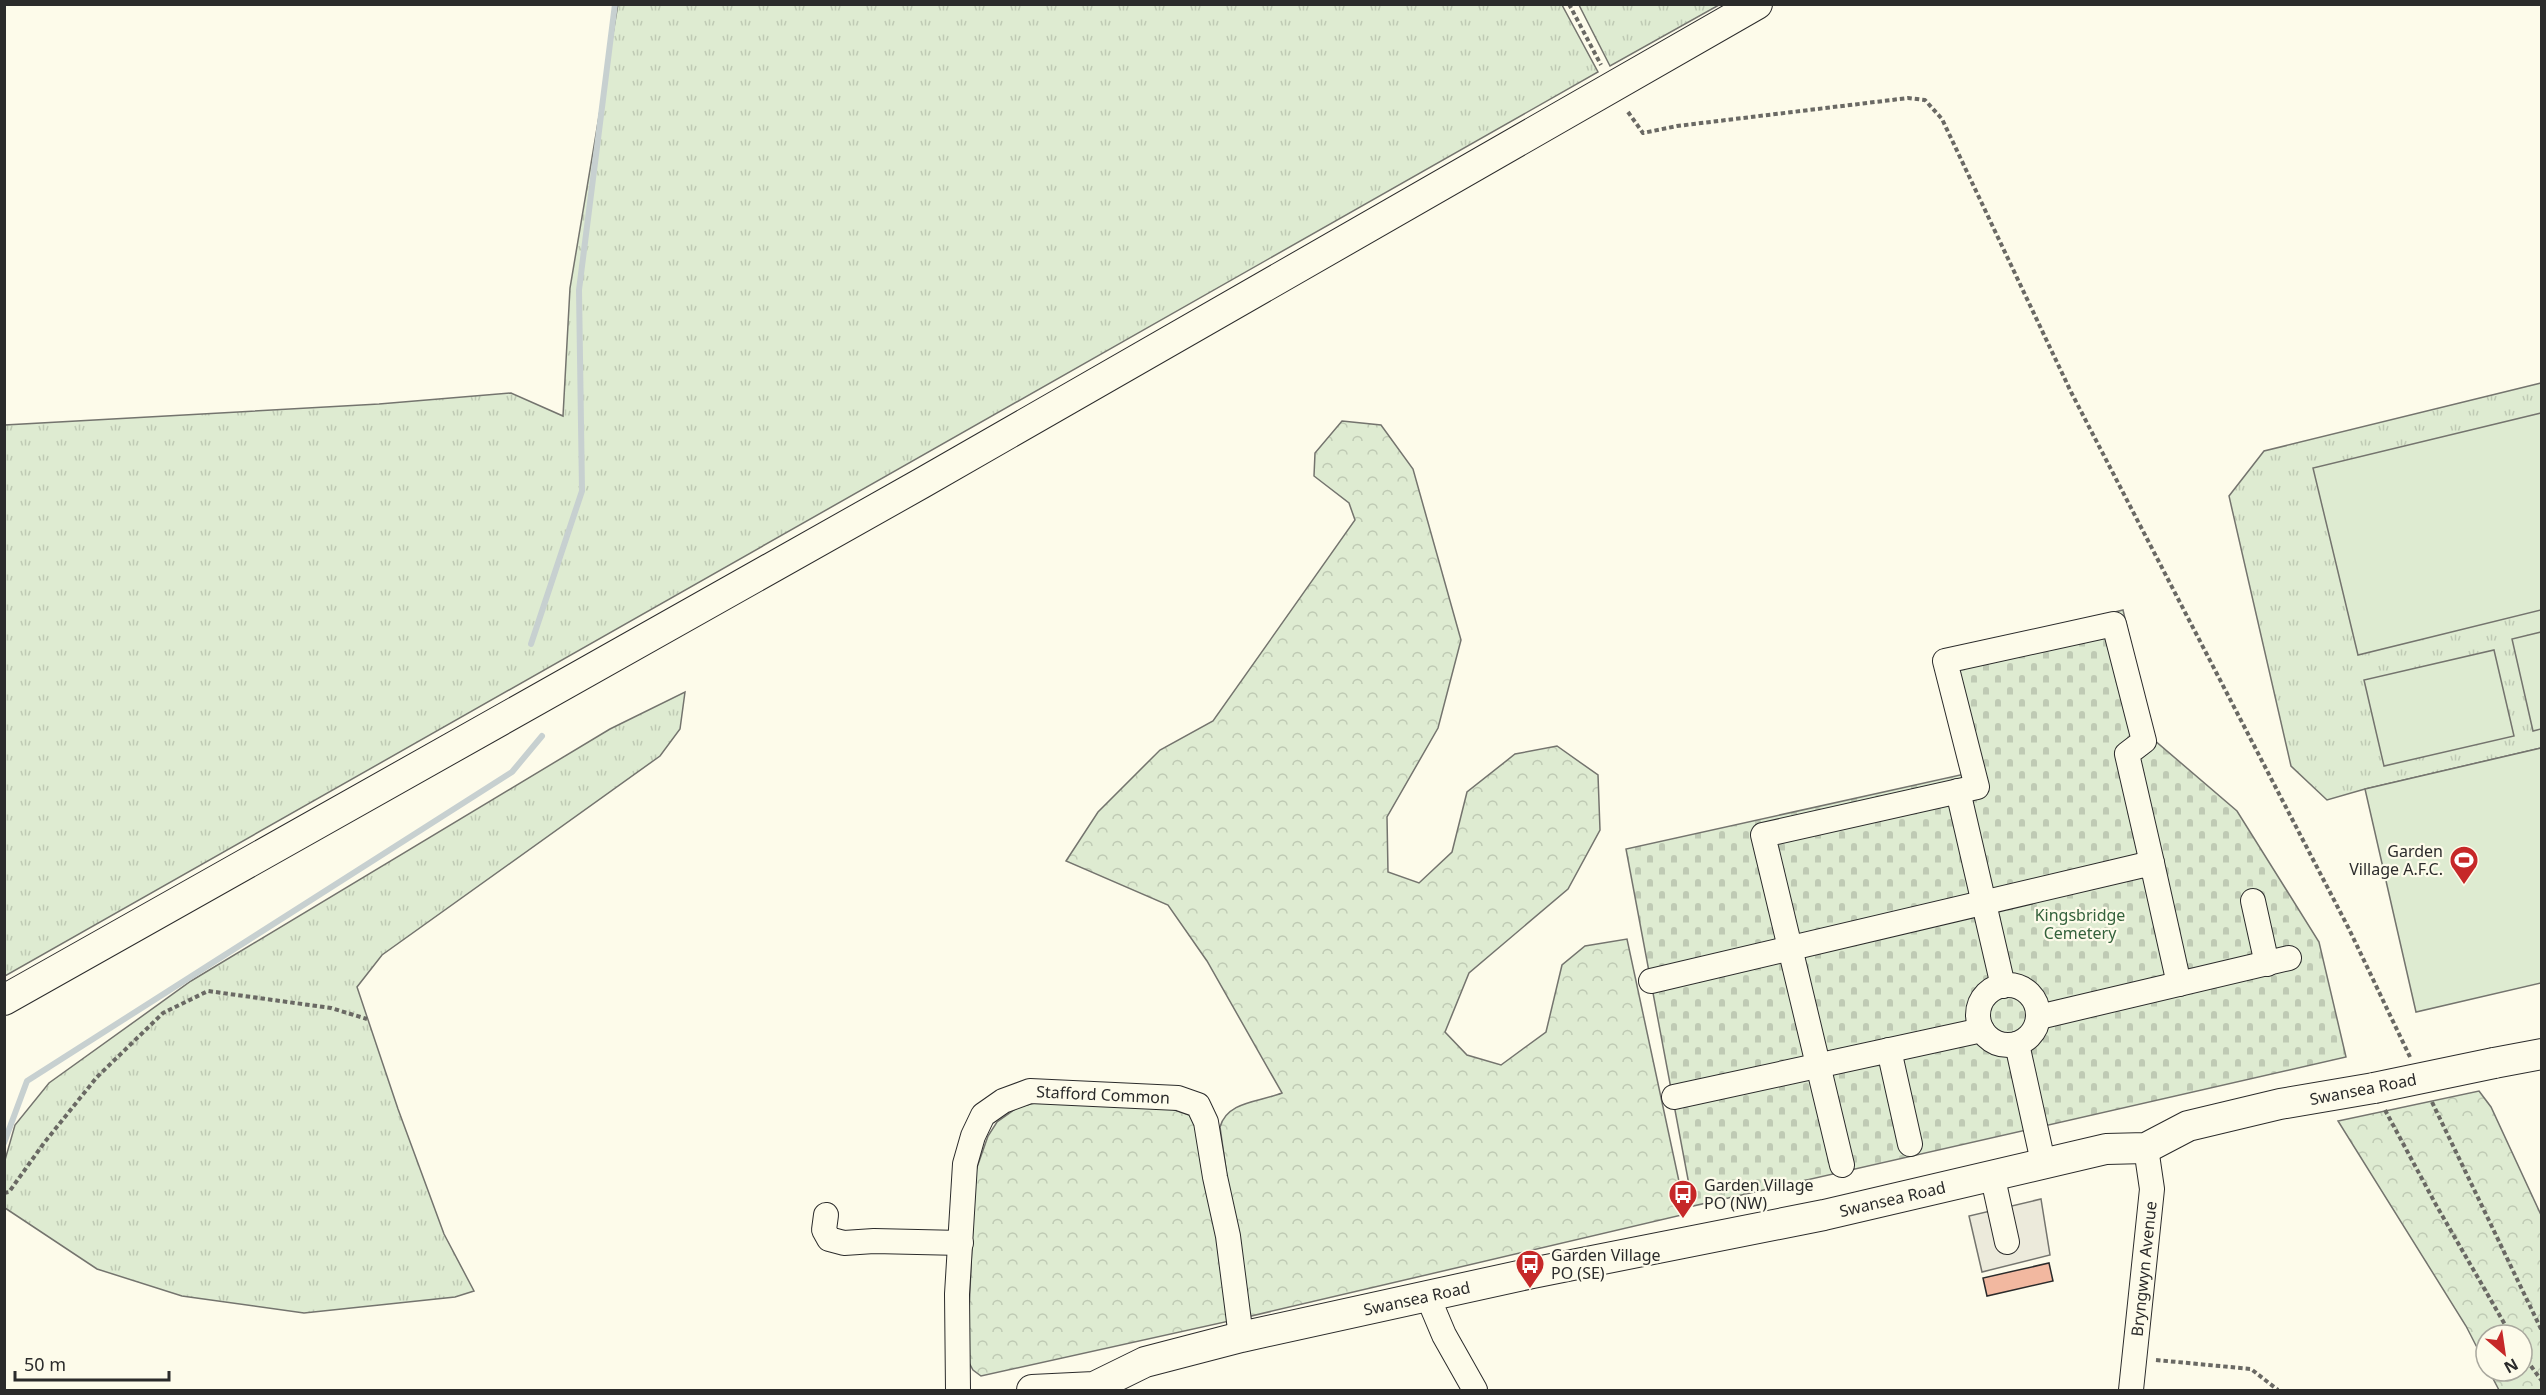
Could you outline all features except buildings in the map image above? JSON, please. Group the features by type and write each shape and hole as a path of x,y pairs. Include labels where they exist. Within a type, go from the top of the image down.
{"main road":[{"path":"4,1000 902,494 1757,4"},
{"name":"Swansea Road","path":"1032,1390 1095,1389 1145,1362 1241,1337 1532,1273 1824,1215 2043,1162 2106,1149 2146,1148 2188,1126 2280,1104 2374,1088 2541,1054"}],"street":[{"path":"1842,1166 1763,835 1977,787 1945,662 2114,624 2144,741 2127,754 2179,984"},
{"path":"1958,791 2003,986"},
{"path":"1651,981 2152,863"},
{"path":"2039,1017 2278,961 2253,901"},
{"path":"2003,986 2024,990 2037,1006 2039,1017 2032,1034 2017,1044 1999,1044 1990,1040 1982,1030 1979,1012 1982,1002 1989,993 2003,986"},
{"path":"1674,1097 1982,1030"},
{"path":"2017,1044 2043,1162"},
{"path":"1889,1050 1910,1144"},
{"name":"Stafford Common","path":"958,1390 957,1294 965,1164 973,1136 983,1115 1003,1101 1030,1090 1178,1098 1198,1105 1206,1122 1228,1236 1241,1337"},
{"name":"Bryngwyn Avenue","path":"2131,1390 2152,1189 2146,1148"},
{"path":"1992,1174 2007,1242"},
{"path":"826,1215 824,1230 829,1239 844,1243 874,1241 961,1243"},
{"path":"1428,1297 1444,1335 1474,1390"}],"path":[{"path":"1569,4 1601,65"},
{"path":"1628,112 1643,133 1677,126 1908,98 1925,100 1942,119 2071,392 2349,928 2415,1066"},
{"path":"4,1193 9,1192 44,1143 97,1077 163,1012 208,992 331,1008 367,1019"},
{"path":"2374,1088 2435,1203 2504,1323"},
{"path":"2430,1098 2541,1331"},
{"path":"2134,1358 2251,1369 2278,1390"}],"green space":[{"path":"618,4 1562,5 1598,72 5,976 5,425 379,404 511,393 563,416 570,288"},
{"path":"1579,5 1719,5 1610,66"},
{"path":"2541,383 2541,748 2327,800 2291,766 2229,496 2264,451"},
{"path":"2541,413 2541,610 2358,655 2313,468"},
{"path":"1342,421 1381,425 1413,469 1461,640 1438,728 1387,817 1388,872 1419,883 1452,852 1467,792 1515,754 1557,746 1598,775 1600,830 1568,889 1469,973 1445,1032 1467,1055 1501,1065 1546,1032 1562,965 1585,946 1627,939 1686,1214 1247,1317 1220,1127 1224,1118 1237,1107 1282,1093 1207,961 1168,905 1066,861 1098,812 1160,750 1213,721 1355,520 1349,503 1314,476 1315,453"},
{"name":"Kingsbridge Cemetery","path":"2123,610 2153,739 2237,811 2319,942 2346,1057 1693,1206 1626,849 1965,774 1933,658"},
{"path":"2541,632 2541,729 2533,731 2512,639"},
{"path":"2494,650 2514,736 2384,766 2364,680"},
{"path":"685,692 680,729 660,756 382,955 357,987 398,1109 444,1234 474,1291 455,1297 304,1313 182,1296 97,1269 5,1208 5,1160 15,1125 49,1083 191,981 610,729"},
{"name":"Garden Village A.F.C.","path":"2541,748 2541,983 2416,1012 2365,789"},
{"path":"2479,1091 2491,1107 2541,1215 2541,1390 2499,1390 2495,1383 2534,1383 2534,1323 2474,1323 2474,1342 2338,1121"},
{"path":"1039,1102 1172,1109 1189,1115 1201,1125 1234,1320 981,1376 973,1370 967,1359 975,1173 988,1136 997,1122 1018,1107"}],"shaded area":[{"path":"2041,1199 2050,1255 1982,1272 1969,1216"}],"waterway":[{"path":"531,644 582,491 579,290 615,4"},
{"path":"4,1143 27,1081 512,772 542,736"}],"place":[{"name":"Garden Village A.F.C.","path":"2464,886"},
{"name":"Garden Village PO (NW)","path":"1683,1220"},
{"name":"Garden Village PO (SE)","path":"1530,1290"}]}
